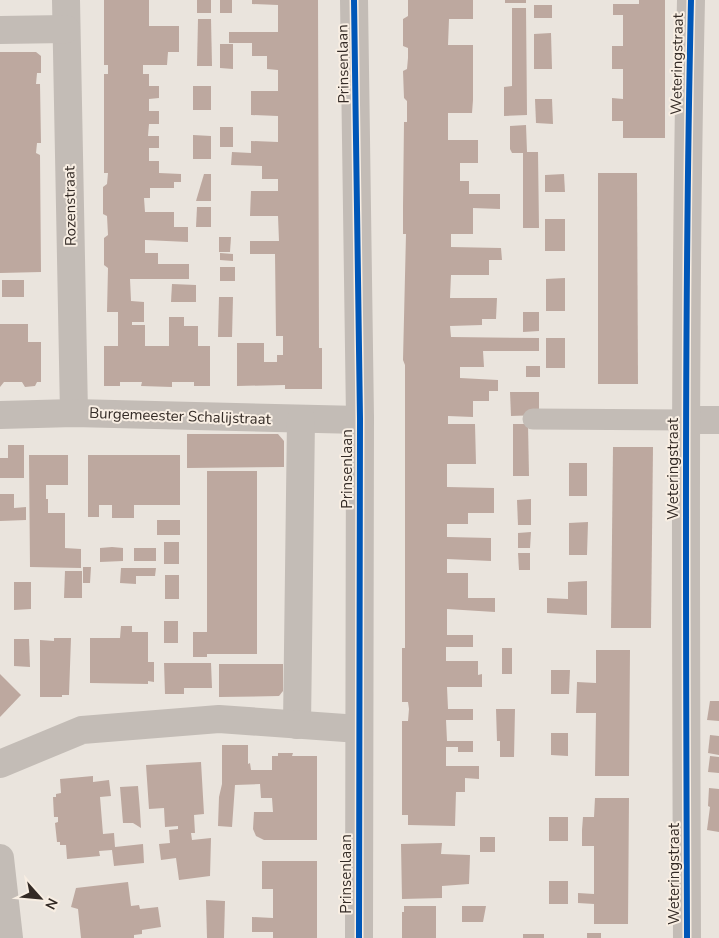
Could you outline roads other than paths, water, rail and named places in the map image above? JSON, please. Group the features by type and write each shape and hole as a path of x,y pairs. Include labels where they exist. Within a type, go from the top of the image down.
{"street":[{"name":"Rozenstraat","path":"66,0 74,413"},
{"name":"Prinsenlaan","path":"354,0 360,420 359,938"},
{"name":"Weteringstraat","path":"687,938 686,420 691,0"},
{"path":"0,30 66,29"},
{"name":"Burgemeester Schalijstraat","path":"0,415 74,413 360,420"},
{"path":"297,725 301,419"},
{"name":"Weteringstraat","path":"686,420 719,420"},
{"path":"0,764 82,730 219,719 359,729"},
{"path":"0,858 9,938"}],"lane":[{"path":"533,419 686,420"}]}
